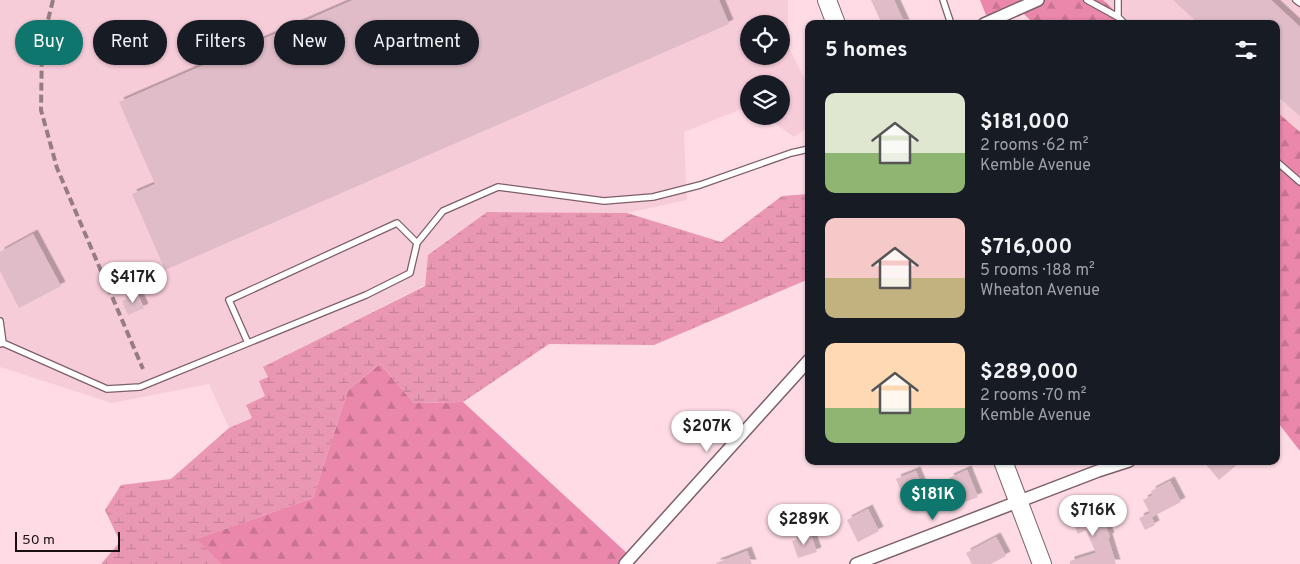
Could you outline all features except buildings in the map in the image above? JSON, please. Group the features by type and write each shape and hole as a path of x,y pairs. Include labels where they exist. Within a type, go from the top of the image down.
{"main road":[{"path":"827,0 834,20"},
{"path":"1005,465 1042,564"}],"street":[{"path":"993,20 1038,0"},
{"path":"627,563 805,364"},
{"path":"856,564 1117,465"}],"lane":[{"path":"943,0 950,20"},
{"path":"1087,0 1121,20"},
{"path":"1118,0 1118,17"},
{"path":"1296,0 1300,3"},
{"path":"0,321 2,344 107,389 140,387 366,295 410,273 417,243 443,211 498,187 604,201 653,197 700,185 805,150"},
{"path":"1280,164 1300,182"},
{"path":"248,343 229,300 398,223 417,243"}],"shaded area":[{"path":"0,0 788,0 788,15 740,15 740,65 790,65 790,50 805,79 805,130 794,137 777,125 790,125 790,75 740,75 740,110 684,132 687,200 627,213 487,212 428,255 425,285 264,367 268,377 265,396 246,405 252,418 229,428 209,384 112,403 0,367"},
{"path":"1103,0 1300,0 1300,132 1280,114 1280,20 1125,20"}],"green space":[{"path":"980,0 1103,0 1125,20 1030,20 1018,8 988,20"},
{"path":"1280,114 1300,132 1300,451 1280,425"},
{"path":"805,194 805,281 654,345 549,344 463,402 414,403 380,364 348,390 313,498 197,539 221,564 101,564 120,542 105,510 121,485 171,479 229,428 252,418 246,405 265,396 259,381 268,377 263,367 425,286 428,255 487,212 627,213 721,242 782,196"},
{"path":"380,364 414,403 463,402 630,556 623,564 221,564 196,539 313,498 348,390"}],"railway":[{"path":"53,0 42,44 41,110 57,168 143,369"}]}
